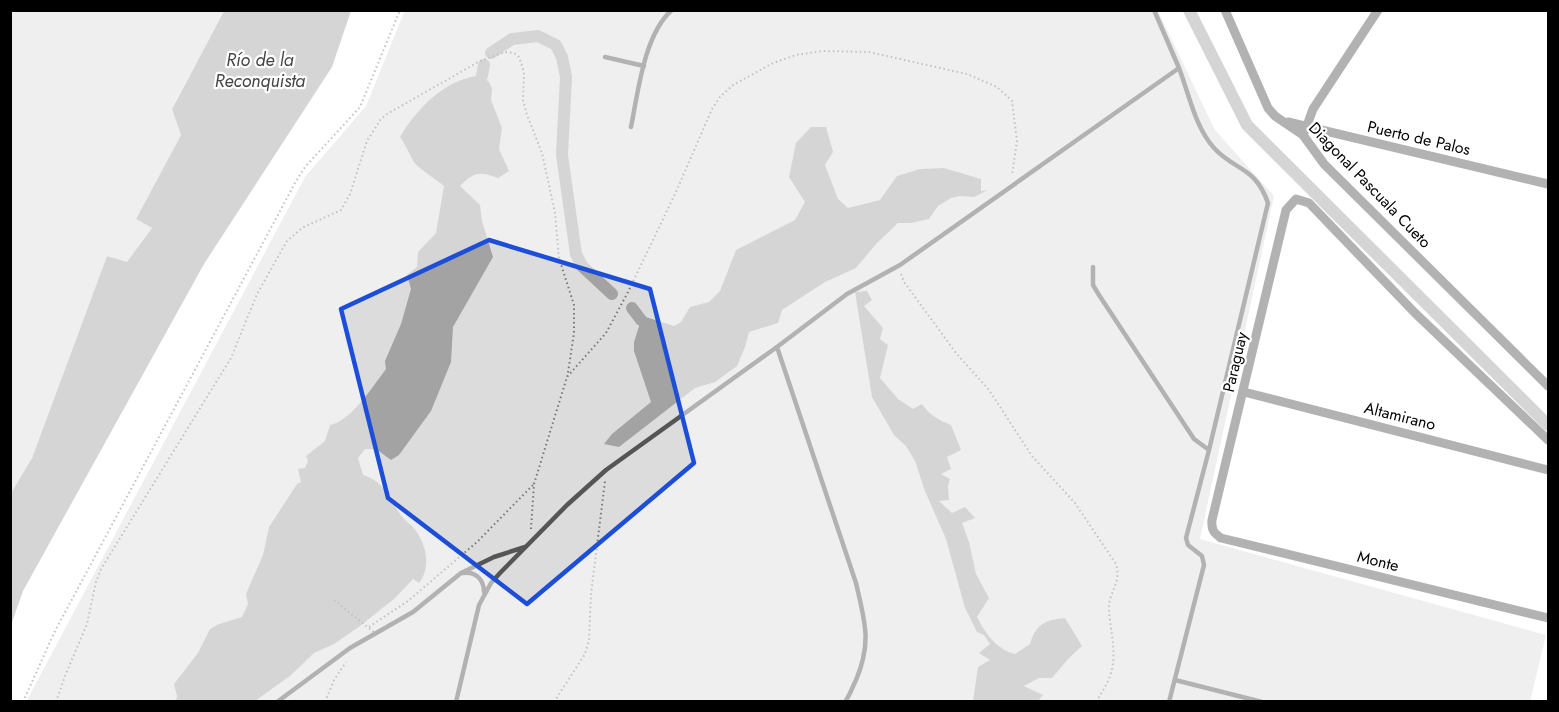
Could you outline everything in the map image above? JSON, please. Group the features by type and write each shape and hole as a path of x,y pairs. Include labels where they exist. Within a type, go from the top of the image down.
{"street":[{"name":"Diagonal Pascuala Cueto","path":"1225,10 1268,108 1283,121"},
{"path":"1305,130 1313,109 1378,10"},
{"name":"Puerto de Palos","path":"1283,121 1305,130 1320,130 1548,184"},
{"name":"Diagonal Pascuala Cueto","path":"1305,130 1323,164 1548,386"},
{"name":"Paraguay","path":"1212,520 1286,210 1296,199 1309,203 1415,313 1548,440"},
{"name":"Altamirano","path":"1244,392 1548,470"},
{"name":"Monte","path":"1212,520 1211,527 1214,533 1221,538 1548,618"}],"lane":[{"path":"630,127 644,66 659,25 672,10"},
{"path":"1154,10 1179,68 1201,129 1222,156 1245,169 1257,181 1268,203 1186,538 1188,545 1202,556 1204,565 1170,702"},
{"path":"605,57 644,66"},
{"path":"456,702 479,605 484,593 525,547 606,470 847,294 900,265 1179,68"},
{"path":"1093,267 1094,285 1099,295 1194,440 1209,450"},
{"path":"777,347 856,583 865,622 866,644 860,670 845,702"},
{"path":"277,702 350,648 413,612 460,573 494,557 525,547"},
{"path":"460,573 475,574 481,579 484,593"},
{"path":"1175,680 1262,702"}],"path":[{"path":"23,702 54,633 305,167 360,107 400,10"},
{"path":"567,379 606,333 628,292 716,103 733,85 772,63 796,55 822,51 870,52 966,74 997,87 1012,101 1014,111 1017,141 1013,186"},
{"path":"56,702 87,624 96,582 101,570 231,358 257,294 287,241 303,228 341,210 350,194 367,141 375,127 387,114 480,61 505,52 514,53 523,63 523,100 542,153 555,213 559,258 573,297 574,333 567,379 534,484 530,526 535,537"},
{"path":"900,265 904,282 956,353 989,390 1032,456 1075,503 1116,564 1119,572 1118,582 1108,608 1113,663 1110,677 1096,702"},
{"path":"554,702 585,654 590,640 591,594 606,470"},
{"path":"362,632 408,601 461,556 534,484"},
{"path":"334,600 375,633"},
{"path":"326,702 334,680 348,660 350,648"}],"highlighted area":[{"path":"489,240 650,289 694,463 527,604 388,498 341,309"}],"shaded area":[{"path":"405,10 1158,11 1215,130 1274,196 1200,539 1546,635 1530,702 26,702 305,177 366,106"},
{"path":"11,11 224,11 172,108 181,135 136,219 152,228 127,263 107,256 32,458 11,493"}],"water":[{"name":"Río de la Reconquista","path":"224,11 351,11 332,67 204,264 23,591 11,625 11,493 32,458 107,256 127,262 152,228 136,219 181,135 172,109"},
{"path":"482,76 489,82 492,89 491,100 502,128 499,149 509,171 498,178 486,174 473,175 460,186 480,205 482,221 493,257 453,327 451,362 431,411 399,455 391,460 376,449 365,449 358,458 363,475 381,486 401,516 418,533 426,555 423,577 419,583 413,579 395,598 360,626 334,644 314,653 290,676 255,701 176,701 174,684 198,653 210,629 242,617 248,604 246,594 263,555 269,527 297,484 301,482 298,469 305,468 308,461 306,456 325,441 330,425 346,417 361,402 386,369 385,361 401,324 411,289 407,275 417,267 418,252 436,233 444,186 416,165 400,137 422,107 432,98 452,84"},
{"path":"811,127 826,127 833,152 825,165 838,199 848,208 880,200 897,176 920,169 944,168 981,179 981,191 988,190 974,197 951,198 938,206 929,219 898,223 856,268 825,282 782,310 778,323 749,332 737,366 715,382 695,388 619,447 604,444 612,434 651,402 634,351 634,342 641,320 646,317 674,326 681,322 690,307 709,302 720,291 736,250 795,220 805,202 789,177 796,143"},
{"path":"867,291 872,300 864,306 883,328 880,339 888,345 880,378 898,399 913,409 922,404 935,417 951,425 961,450 947,457 951,469 941,474 950,479 949,500 939,501 952,513 965,507 975,518 962,523 976,574 989,598 977,617 984,629 997,645 1015,654 1030,644 1035,632 1042,624 1065,618 1082,646 1052,678 1039,678 1024,686 1043,695 1038,701 973,701 978,667 990,660 979,653 990,644 984,635 977,632 965,608 946,539 915,461 906,446 894,435 872,397 855,292"}],"waterway":[{"path":"1189,10 1247,125 1548,425"},
{"path":"491,53 512,39 538,36 556,45 562,57 566,77 562,155 576,254 582,266 612,294"},
{"path":"482,76 484,65"},
{"path":"632,308 641,320"}]}
